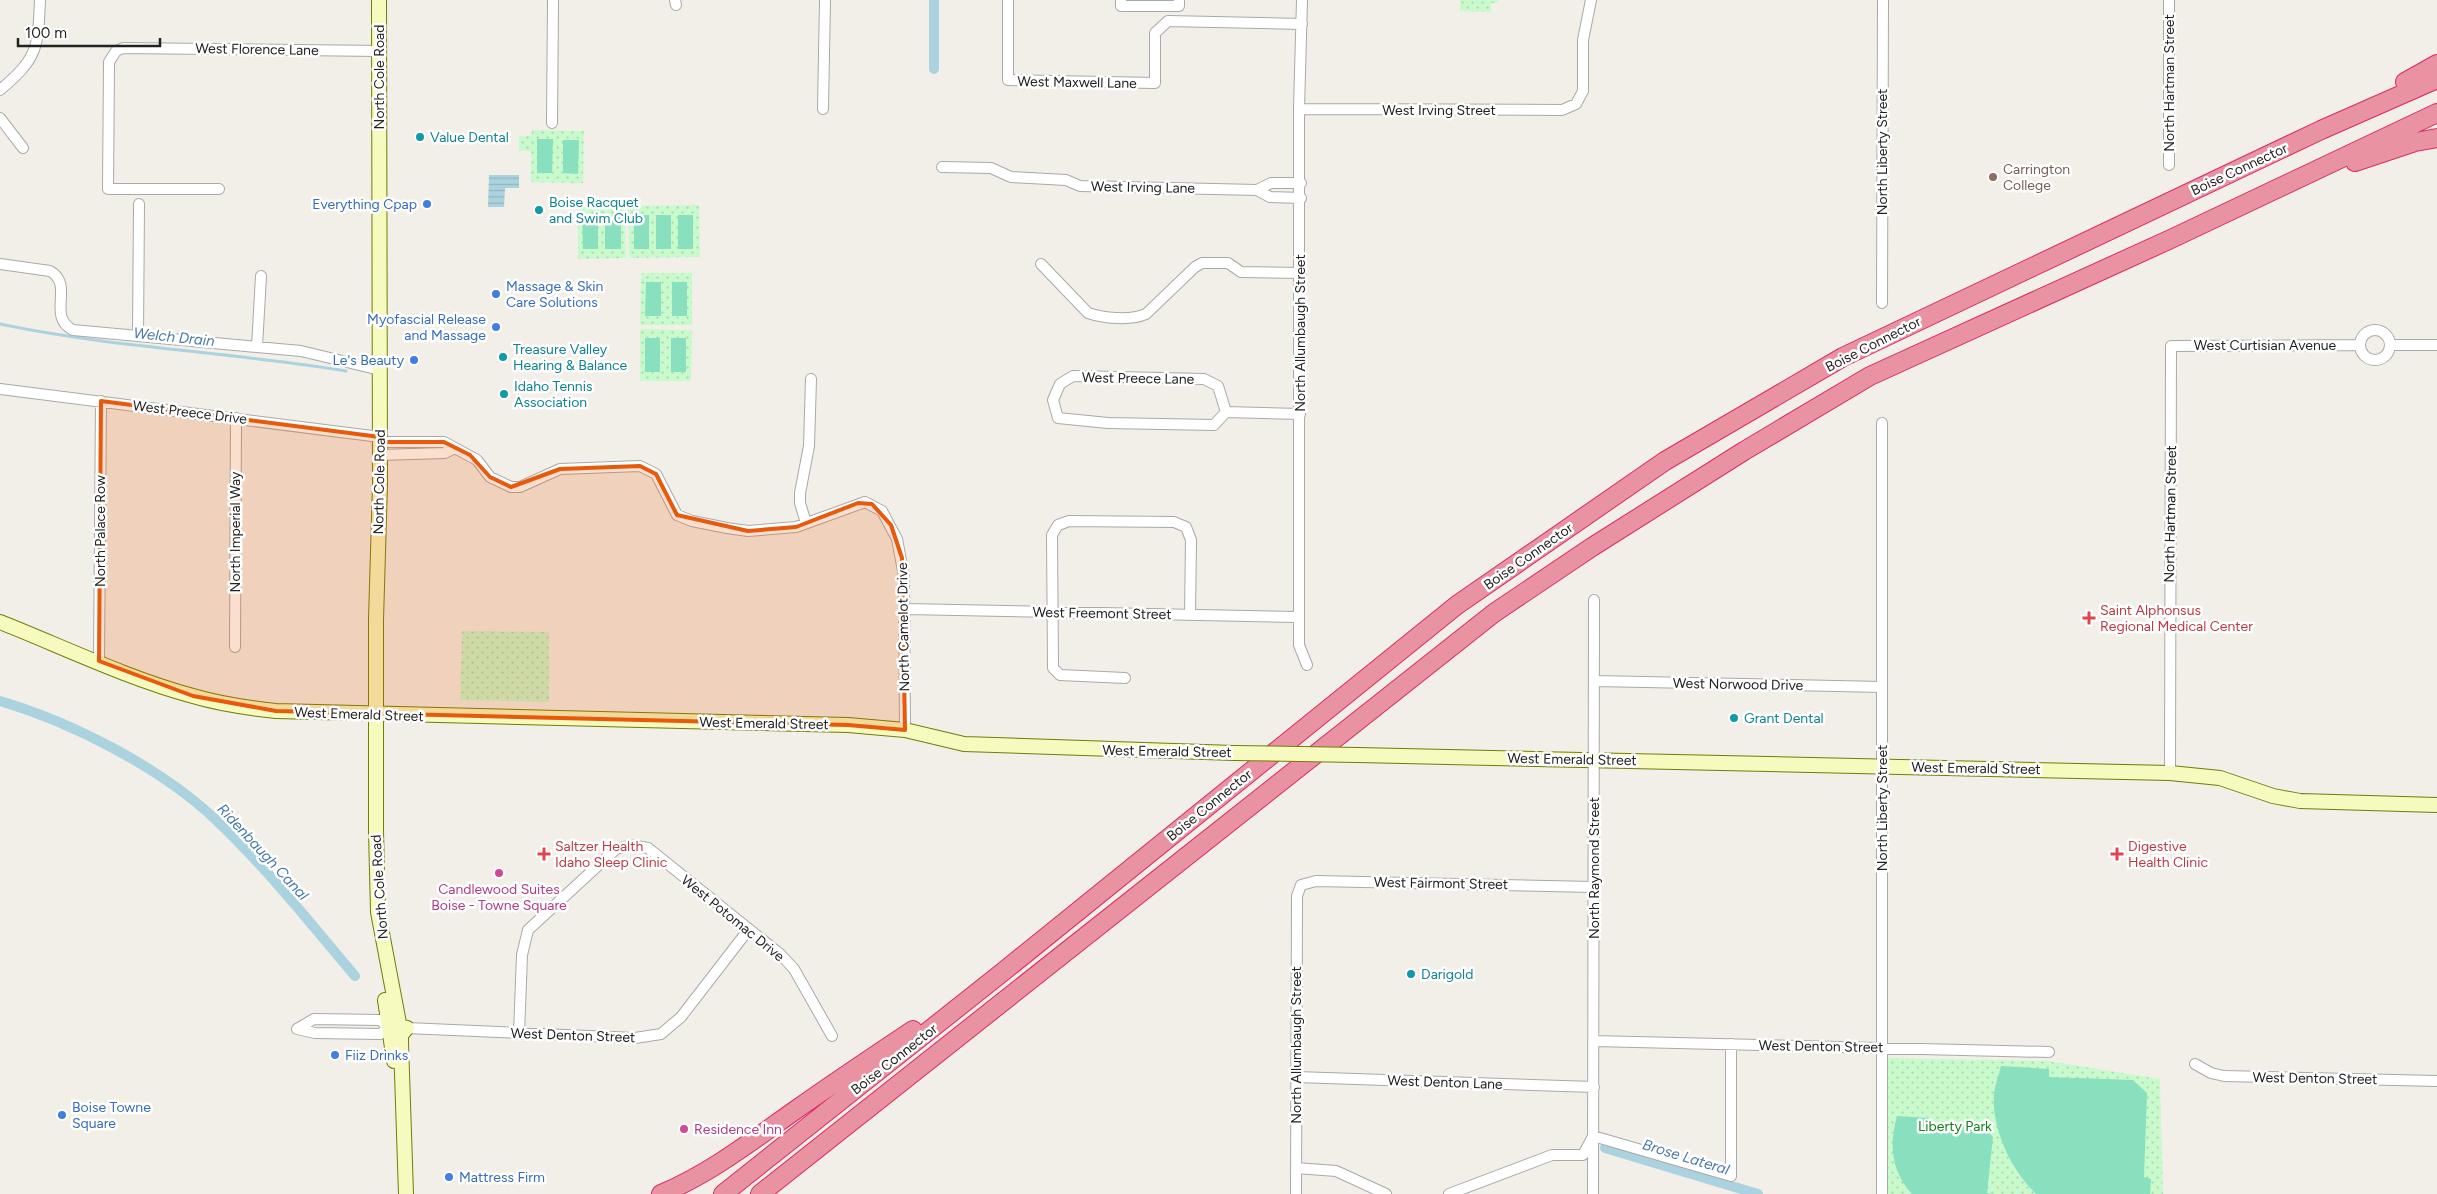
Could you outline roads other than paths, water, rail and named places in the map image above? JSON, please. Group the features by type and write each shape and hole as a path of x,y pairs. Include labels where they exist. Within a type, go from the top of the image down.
{"highway":[{"path":"2320,130 2437,64"},
{"name":"Boise Connector","path":"722,1194 1004,972 1457,605 1664,461 1843,357 2320,130 2437,78"},
{"name":"Boise Connector","path":"760,1194 1479,625 1584,553 1744,451 1870,376 2279,188 2437,113"},
{"path":"2279,188 2414,142 2437,138"},
{"path":"661,1194 687,1183 725,1160 840,1078 1004,972"}],"main road":[{"name":"North Cole Road","path":"379,0 380,445 375,714 377,889 387,963 382,978 395,1070 403,1082"},
{"name":"West Emerald Street","path":"0,622 166,688 238,707 276,711 848,724 905,730 964,744 1234,753 2170,772 2220,778 2273,796 2300,801 2437,804"},
{"name":"North Cole Road","path":"387,963 396,975 407,1028 410,1070 403,1082 406,1194"}],"street":[{"path":"0,90 20,73 33,57 39,36 40,0"},
{"path":"552,0 552,123"},
{"path":"823,109 825,0"},
{"name":"West Maxwell Lane","path":"1008,0 1008,80 1155,83 1155,33 1168,21 1302,24"},
{"path":"1121,0 1121,6 1179,6 1179,0"},
{"name":"North Allumbaugh Street","path":"1302,0 1299,109 1301,182 1299,645 1307,664"},
{"name":"West Irving Street","path":"1299,109 1562,110 1576,104 1583,92 1583,40 1591,0"},
{"name":"North Liberty Street","path":"1882,303 1883,0"},
{"name":"North Hartman Street","path":"2169,0 2169,166"},
{"name":"West Florence Lane","path":"220,189 108,189 108,62 116,51 123,48 380,51"},
{"path":"0,118 23,148"},
{"name":"West Irving Lane","path":"942,167 991,168 1010,177 1066,180 1080,186 1257,190 1270,197 1300,198"},
{"name":"West Irving Lane","path":"1257,190 1271,183 1301,182"},
{"path":"138,336 139,204"},
{"path":"1041,264 1088,313 1097,316 1138,318 1146,314 1195,267 1202,263 1228,263 1241,272 1300,273"},
{"path":"0,264 50,271 57,275 61,282 61,317 64,325 73,330 301,351 380,370"},
{"path":"257,347 261,276"},
{"path":"2377,330 2386,336 2390,345 2384,358 2375,361 2366,358 2359,345 2360,340 2367,332 2377,330"},
{"name":"West Curtisian Avenue","path":"2171,346 2359,345"},
{"path":"2390,345 2437,345"},
{"name":"North Hartman Street","path":"2170,772 2171,346"},
{"name":"West Preece Lane","path":"1073,376 1204,379 1218,386 1226,412 1214,425 1108,424 1058,418 1053,400 1060,384 1073,376"},
{"path":"806,523 800,504 800,493 809,446 812,379"},
{"name":"West Preece Drive","path":"0,389 236,418 380,445 444,442 477,460 490,477 511,488 525,485 547,473 560,469 640,466 656,474 678,515 692,521 748,531 778,530 806,523"},
{"name":"North Palace Row","path":"99,661 101,402"},
{"path":"1226,412 1300,414"},
{"name":"North Imperial Way","path":"234,647 236,418"},
{"name":"North Liberty Street","path":"1882,423 1882,1194"},
{"name":"North Camelot Drive","path":"806,523 858,503 872,504 882,511 897,539 903,567 906,609 905,730"},
{"path":"1125,678 1060,675 1053,668 1052,535 1058,525 1069,521 1174,522 1186,527 1191,540 1190,615"},
{"name":"North Raymond Street","path":"1593,1194 1594,600"},
{"name":"West Freemont Street","path":"906,609 1299,617"},
{"name":"West Norwood Drive","path":"1595,681 1882,687"},
{"name":"West Potomac Drive","path":"520,1034 522,955 528,930 616,849 631,845 648,848 780,954 794,969 832,1036"},
{"name":"West Fairmont Street","path":"1297,896 1301,885 1316,881 1594,887"},
{"name":"North Allumbaugh Street","path":"1296,1194 1297,896"},
{"name":"West Denton Street","path":"407,1028 635,1038 661,1034 681,1017 749,929"},
{"path":"314,1020 380,1020 390,1028 380,1034 314,1033 297,1028 314,1020"},
{"name":"West Denton Street","path":"1594,1041 2049,1052"},
{"path":"1449,1194 1552,1155 1583,1155 1593,1136 1731,1176 1731,1044"},
{"name":"West Denton Street","path":"2195,1064 2211,1074 2224,1076 2437,1081"},
{"name":"West Denton Lane","path":"1296,1077 1594,1087"},
{"path":"1296,1168 1336,1171 1386,1194"}],"water":[{"path":"489,175 519,175 519,188 505,188 504,207 488,207"}],"waterway":[{"path":"934,0 934,69"},
{"name":"Welch Drain","path":"0,324 86,339 346,371"},
{"name":"Ridenbaugh Canal","path":"0,701 28,710 85,734 142,765 193,800 252,856 355,976"},
{"name":"Brose Lateral","path":"1605,1148 1758,1194"}],"place":[{"name":"Value Dental","path":"420,137"},
{"name":"Carrington College","path":"1993,177"},
{"name":"Everything Cpap","path":"427,204"},
{"name":"Boise Racquet and Swim Club","path":"539,210"},
{"name":"Massage & Skin Care Solutions","path":"496,294"},
{"name":"Myofascial Release and Massage","path":"496,327"},
{"name":"Treasure Valley Hearing & Balance","path":"503,357"},
{"name":"Le's Beauty","path":"414,360"},
{"name":"Idaho Tennis Association","path":"504,394"},
{"name":"Saint Alphonsus Regional Medical Center","path":"2089,618"},
{"name":"Grant Dental","path":"1734,718"},
{"name":"Saltzer Health Idaho Sleep Clinic","path":"544,854"},
{"name":"Digestive Health Clinic","path":"2117,854"},
{"name":"Candlewood Suites Boise - Towne Square","path":"499,873"},
{"name":"Darigold","path":"1411,974"},
{"name":"Fiiz Drinks","path":"335,1055"},
{"name":"Boise Towne Square","path":"62,1115"},
{"name":"Residence Inn","path":"684,1129"},
{"name":"Mattress Firm","path":"449,1177"}],"park label":[{"name":"Liberty Park","path":"1955,1126"}]}
